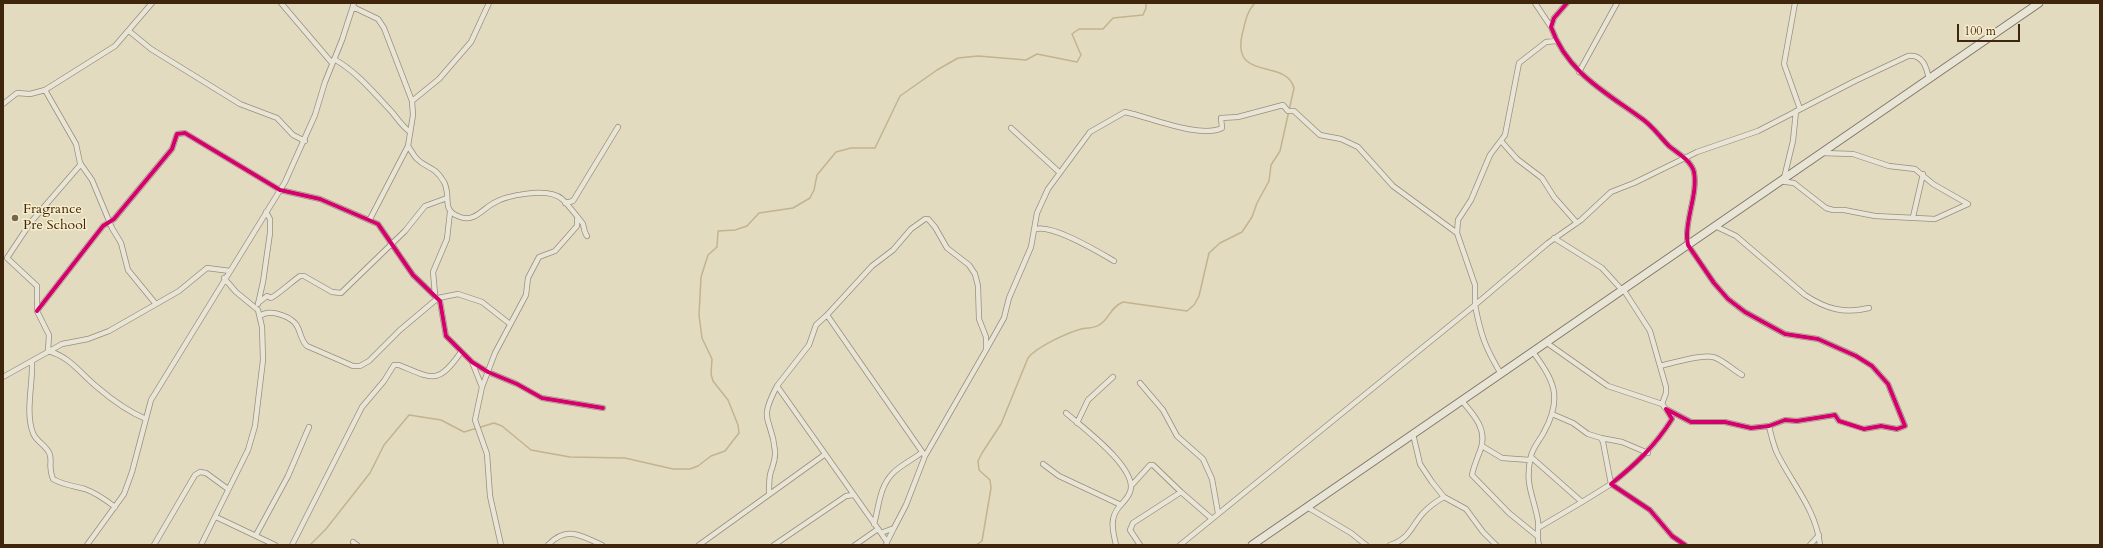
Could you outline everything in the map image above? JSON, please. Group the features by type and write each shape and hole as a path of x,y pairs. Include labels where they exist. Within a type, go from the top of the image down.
{"main road":[{"path":"1252,545 1547,343 1819,153 1929,80 2039,3"}],"street":[{"path":"3,104 9,97 17,93 30,94 45,90 115,46 152,3"},
{"path":"281,3 333,61 351,70 394,115 400,124 410,132"},
{"path":"412,101 438,79 470,42 489,3"},
{"path":"1535,3 1551,27 1556,41 1579,72 1602,92 1642,118 1654,128 1668,145 1684,158 1694,172 1687,234 1688,245 1714,283 1728,299 1745,312 1785,334 1818,339 1856,356 1872,366 1888,384 1905,426 1897,429 1881,426 1861,428 1839,421 1836,415 1797,421 1785,420 1769,426 1751,428 1725,422 1691,422 1666,409"},
{"path":"1551,27 1554,18 1567,3"},
{"path":"1579,72 1617,3"},
{"path":"1795,3 1784,64 1798,110 1793,141 1782,180 1794,183 1818,204 1833,210 1844,210 1875,216 1935,218 1968,204 1933,184 1923,174 1909,167 1889,166 1853,154 1819,153"},
{"path":"87,545 124,494 132,472 151,400 224,278 230,271 280,190 305,141 353,5 378,19 384,28 412,101 413,115 408,146 370,219"},
{"path":"129,31 151,49 240,104 270,114 298,139 305,141"},
{"path":"1501,374 1483,340 1475,305 1475,285 1457,233 1458,220 1471,200 1493,149 1501,141 1507,128 1519,62 1546,42 1556,41"},
{"path":"1180,545 1211,518 1295,452 1475,305 1554,238 1577,223 1611,192 1634,184 1684,158 1717,144 1738,139 1758,131 1908,56 1918,57 1925,63 1929,80"},
{"path":"45,90 71,133 81,164 96,189 109,221 121,243 128,270 156,303"},
{"path":"886,544 906,505 923,455 1004,318 1008,298 1031,247 1036,229 1039,206 1059,172 1090,132 1123,113 1181,128 1215,132 1222,128 1221,118 1238,117 1283,105 1288,111 1294,111 1320,135 1341,138 1358,147 1393,186 1457,233"},
{"path":"565,203 573,201 576,198 618,127"},
{"path":"1011,128 1059,172"},
{"path":"37,311 90,242 109,221 114,219 172,149 177,134 182,132 188,134 280,190 320,199 370,219 378,224 393,243 413,275 437,296"},
{"path":"1501,141 1517,159 1542,178 1554,197 1577,223"},
{"path":"408,146 416,158 434,169 440,176 446,188 450,212 445,245 433,272 437,296 443,312 446,336 472,362 488,372 517,384 542,398 603,408"},
{"path":"48,351 49,335 37,311 37,286 5,257 31,222 81,164"},
{"path":"1912,217 1923,174"},
{"path":"450,212 460,217 469,218 478,215 499,200 524,193 553,195 563,199 583,224 587,236"},
{"path":"257,305 267,296 271,298 276,295 279,291 300,276 304,276 332,292 341,293 409,227 425,206 447,198"},
{"path":"201,545 216,517 228,489 244,461 255,426 263,360 260,316 257,305 270,234 270,219 266,212"},
{"path":"501,545 490,496 486,454 475,420 482,387 495,353 526,295 528,278 539,258 555,251 577,226 577,218"},
{"path":"768,494 770,475 775,461 775,450 765,415 768,403 777,386 808,345 816,325 872,266 893,250 911,230 928,219 935,227 947,248 969,265 975,274 978,286 979,319 986,337 986,350"},
{"path":"1715,226 1736,236 1816,303 1837,311 1869,308"},
{"path":"1036,229 1043,228 1069,237 1114,261"},
{"path":"1554,238 1602,268 1622,290 1650,331 1667,390 1662,404"},
{"path":"3,377 32,362 48,351 67,342 88,339 103,334 179,290 207,268 230,271"},
{"path":"224,278 236,292 257,305"},
{"path":"260,316 265,312 272,312 289,319 295,323 303,341 307,346 344,363 360,366 369,361 437,296 458,294 482,302 510,324"},
{"path":"827,315 923,455"},
{"path":"1538,528 1611,484 1648,453 1672,419 1662,404 1608,386 1547,343"},
{"path":"48,351 55,353 75,366 105,394 146,420"},
{"path":"292,545 333,466 355,419 362,407 384,381 394,365 399,365 427,377 436,376 448,371 461,352"},
{"path":"1533,352 1551,378 1555,387 1556,397 1552,414 1531,458 1529,490 1536,510 1538,528 1536,535 1539,545"},
{"path":"1660,366 1684,359 1708,356 1718,359 1742,375"},
{"path":"32,362 32,378 29,400 32,430 34,436 45,445 50,456 49,469 53,479 70,487 86,490 104,498 115,507"},
{"path":"472,362 482,387"},
{"path":"1077,423 1088,400 1113,377"},
{"path":"1140,383 1163,410 1177,436 1203,459 1212,479 1218,513"},
{"path":"777,386 824,455 880,531 886,544"},
{"path":"1462,401 1476,417 1481,428 1482,446 1473,467 1472,475 1509,513 1536,535"},
{"path":"1066,413 1110,451 1126,472 1131,486 1130,492 1112,520 1116,545"},
{"path":"1552,414 1573,423 1588,434 1622,442 1648,453"},
{"path":"1769,426 1776,452 1810,509 1819,535 1820,545"},
{"path":"256,535 288,476 309,427"},
{"path":"1413,434 1420,464 1444,497 1466,509 1483,532 1496,545"},
{"path":"1601,438 1605,447 1611,484 1650,510 1672,536 1684,545"},
{"path":"1482,446 1502,458 1531,458 1582,502"},
{"path":"700,545 768,494 824,455"},
{"path":"874,524 881,492 890,477 898,469 923,455"},
{"path":"1043,464 1059,476 1121,505"},
{"path":"1131,486 1152,464 1211,518"},
{"path":"154,545 195,475 200,472 206,473 228,489"},
{"path":"846,496 848,488"},
{"path":"1140,545 1130,530 1133,523 1181,492"},
{"path":"774,545 846,496 853,495"},
{"path":"1390,545 1400,542 1422,514 1444,497"},
{"path":"1307,507 1351,533 1366,545"},
{"path":"216,517 275,545"},
{"path":"855,545 880,531 894,528"},
{"path":"548,545 557,537 564,534 579,535 602,545"},
{"path":"1810,545 1819,535"}],"waterway":[{"path":"310,545 326,529 370,473 384,445 409,415 441,420 464,432 494,423 502,426 531,450 570,457 625,458 673,469 690,469 698,466 711,456 725,451 739,433 738,425 728,400 713,381 711,374 712,359 702,338 699,315 701,277 708,255 717,247 718,231 735,230 747,226 759,213 793,208 810,198 814,190 817,175 836,152 851,148 875,148 900,96 937,70 958,58 978,56 1026,60 1037,54 1077,62 1081,55 1072,34 1079,29 1103,29 1113,18 1143,15 1146,8 1146,3"},
{"path":"1249,3 1256,3"},
{"path":"976,545 982,541 991,488 990,480 979,470 978,461 1001,424 1028,358 1038,349 1060,337 1103,323 1112,310 1118,304 1123,302 1187,311 1194,305 1199,296 1209,253 1220,243 1242,232 1252,217 1257,203 1269,181 1271,165 1280,151 1294,88 1289,79 1281,74 1252,65 1245,59 1241,50 1242,35 1247,15 1254,4"}],"cycle path":[{"path":"1567,3 1554,18 1551,27 1558,43 1567,57 1588,80 1649,124 1669,146 1690,164 1694,172 1695,180 1687,230 1688,245 1714,283 1728,299 1745,312 1785,334 1818,339 1856,356 1872,366 1888,384 1905,426 1897,429 1881,426 1864,429 1839,421 1835,415 1797,421 1785,420 1769,426 1751,428 1725,422 1691,422 1666,409 1672,419 1659,438 1628,470 1611,484 1650,510 1672,536 1685,545"},
{"path":"37,311 103,226 114,219 172,149 177,134 185,133 280,190 320,199 378,224 413,275 440,301 446,336 472,362 488,372 517,384 542,398 603,408"}],"place":[{"name":"Fragrance Pre School","path":"15,218"}]}
